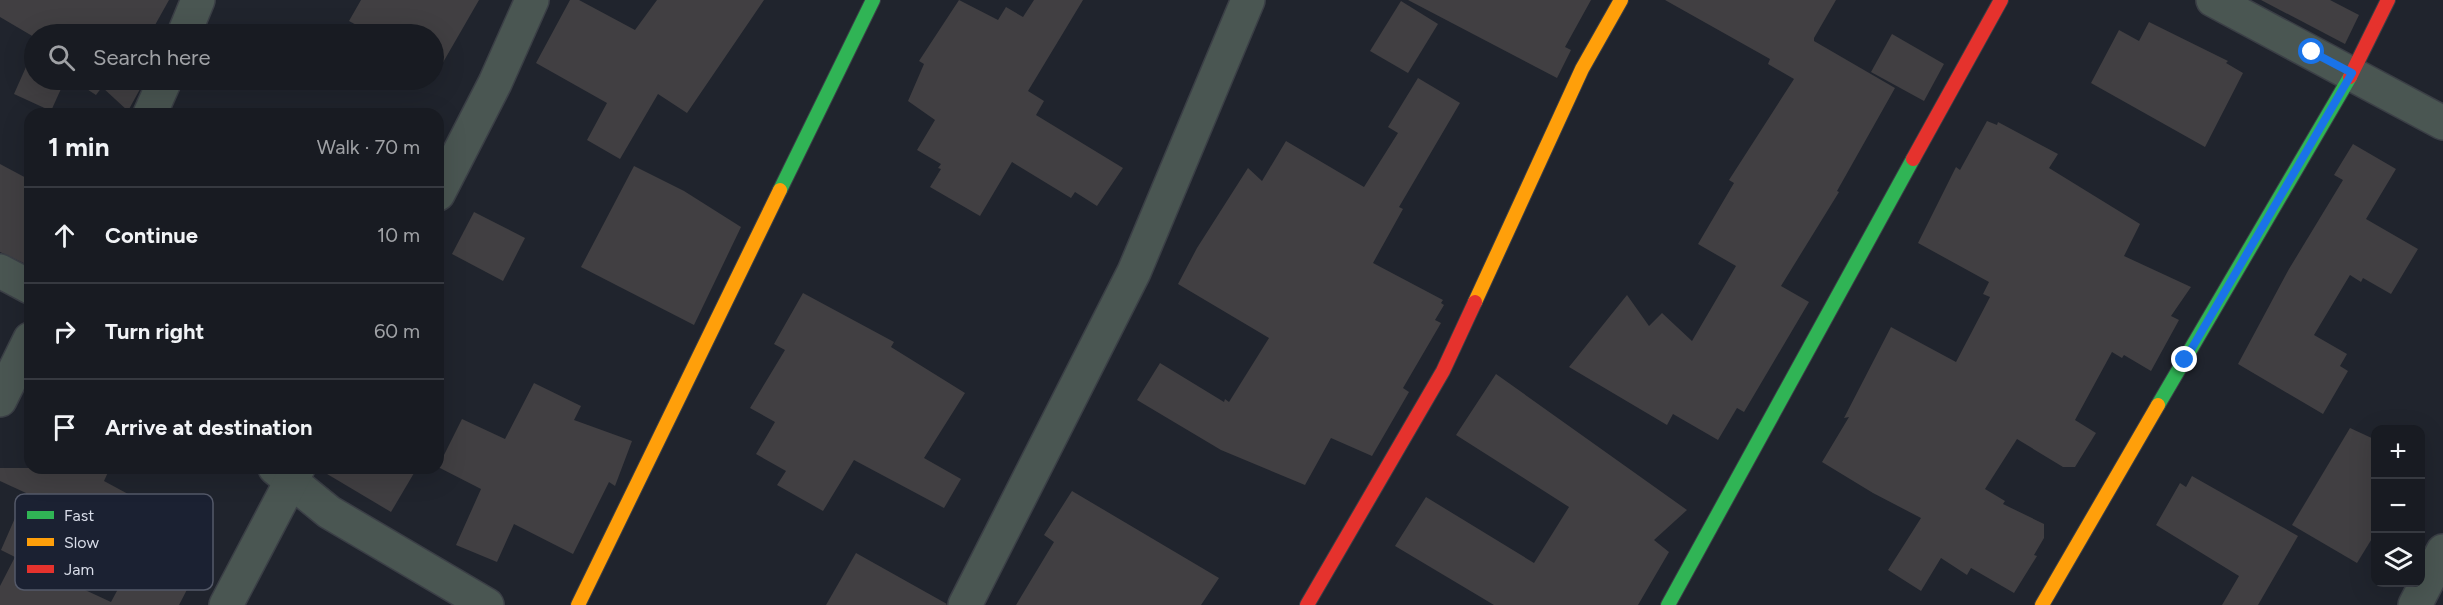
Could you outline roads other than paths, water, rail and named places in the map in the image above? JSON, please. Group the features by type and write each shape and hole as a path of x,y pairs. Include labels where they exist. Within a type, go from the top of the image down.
{"street":[{"path":"188,24 198,0"},
{"path":"444,182 495,83 532,0"},
{"path":"578,605 873,0"},
{"path":"965,605 1134,272 1248,0"},
{"path":"1307,605 1443,371 1582,69 1621,0"},
{"path":"1668,605 2001,0"},
{"path":"2213,0 2443,123"},
{"path":"2042,605 2352,73 2388,0"},
{"path":"153,108 161,90"},
{"path":"0,271 24,284"},
{"path":"0,400 24,351"},
{"path":"226,605 287,474"},
{"path":"290,474 329,512 487,605"},
{"path":"2415,605 2443,551"}]}
